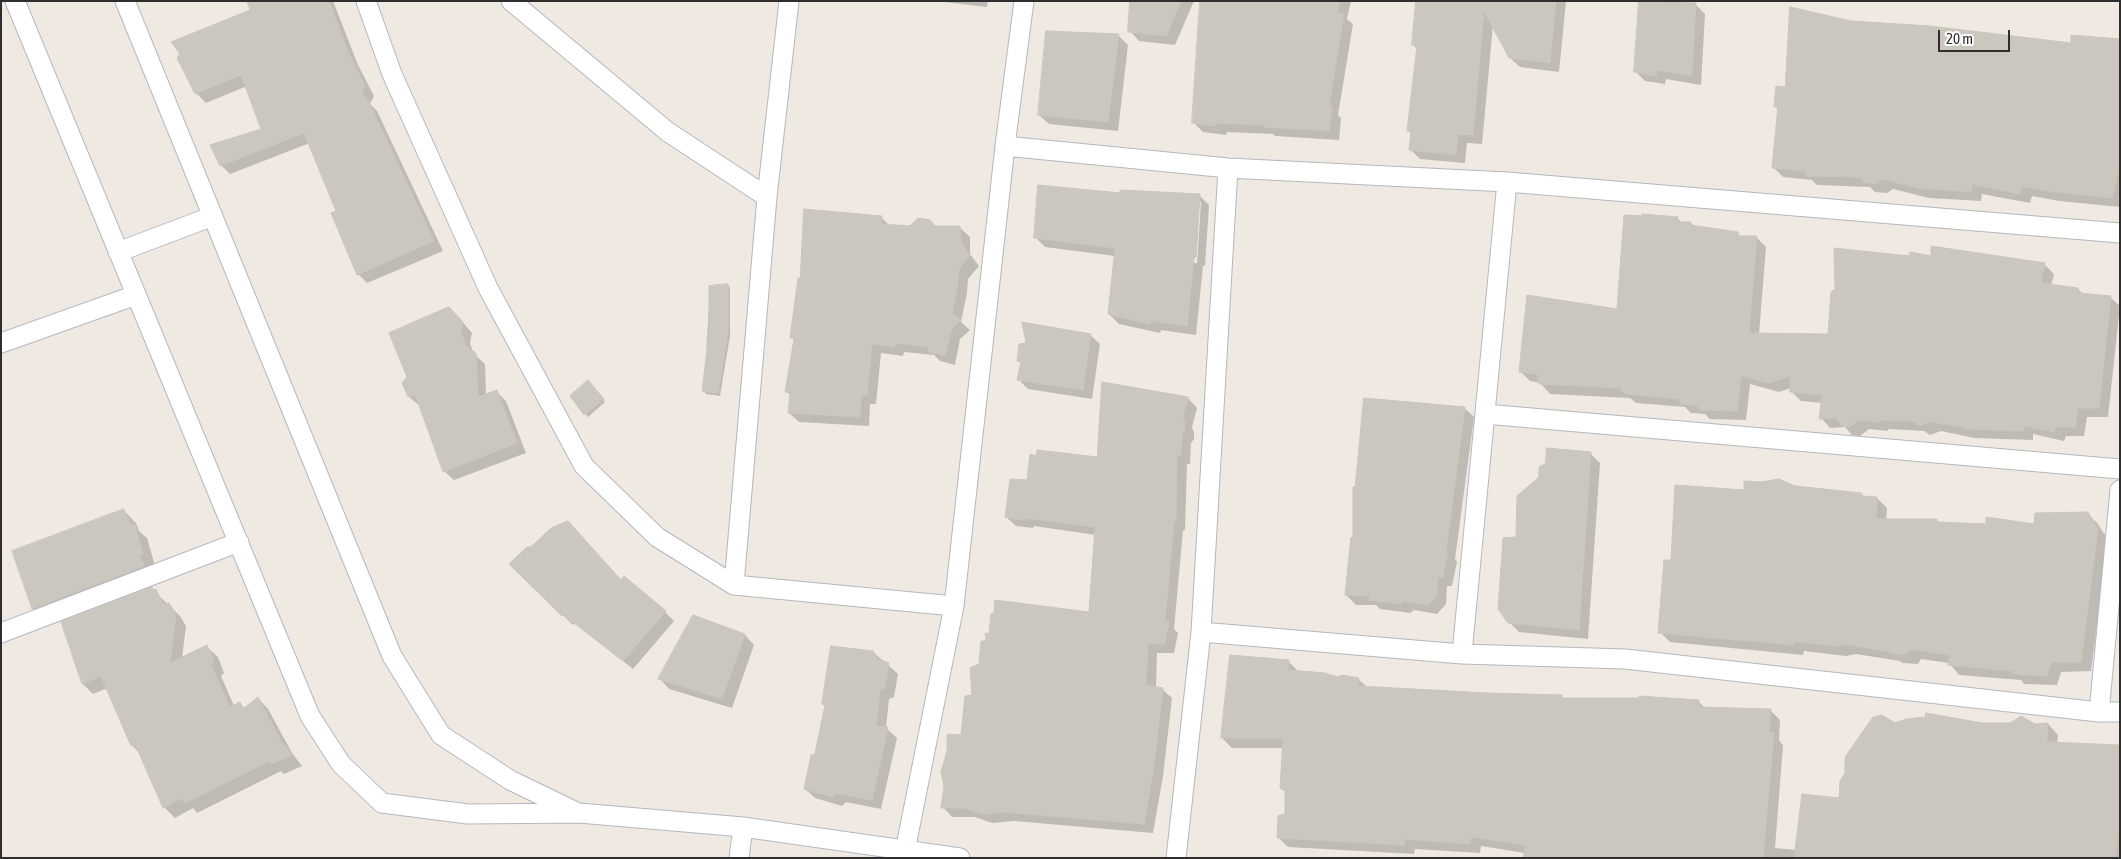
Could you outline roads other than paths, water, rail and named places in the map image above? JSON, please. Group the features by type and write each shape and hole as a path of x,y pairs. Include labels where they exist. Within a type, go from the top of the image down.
{"street":[{"path":"15,1 310,716 341,764 382,803 468,814 580,813 743,827 960,858"},
{"path":"125,1 392,656 441,735 510,780 580,813"},
{"path":"366,1 392,74 488,288 584,466 656,538 734,585 954,606"},
{"path":"511,1 668,132 767,197"},
{"path":"734,585 767,197 789,1"},
{"path":"905,851 954,606 1005,146 1024,1"},
{"path":"1005,146 1228,168 1507,182 2120,233"},
{"path":"1176,858 1201,632 1228,168"},
{"path":"1462,654 1507,182"},
{"path":"118,252 213,216"},
{"path":"1,344 136,295"},
{"path":"1485,414 2120,469"},
{"path":"2099,712 2120,490"},
{"path":"1,633 238,542"},
{"path":"1201,632 1462,654 1625,659 2099,712 2120,712"},
{"path":"739,858 743,827"}]}
